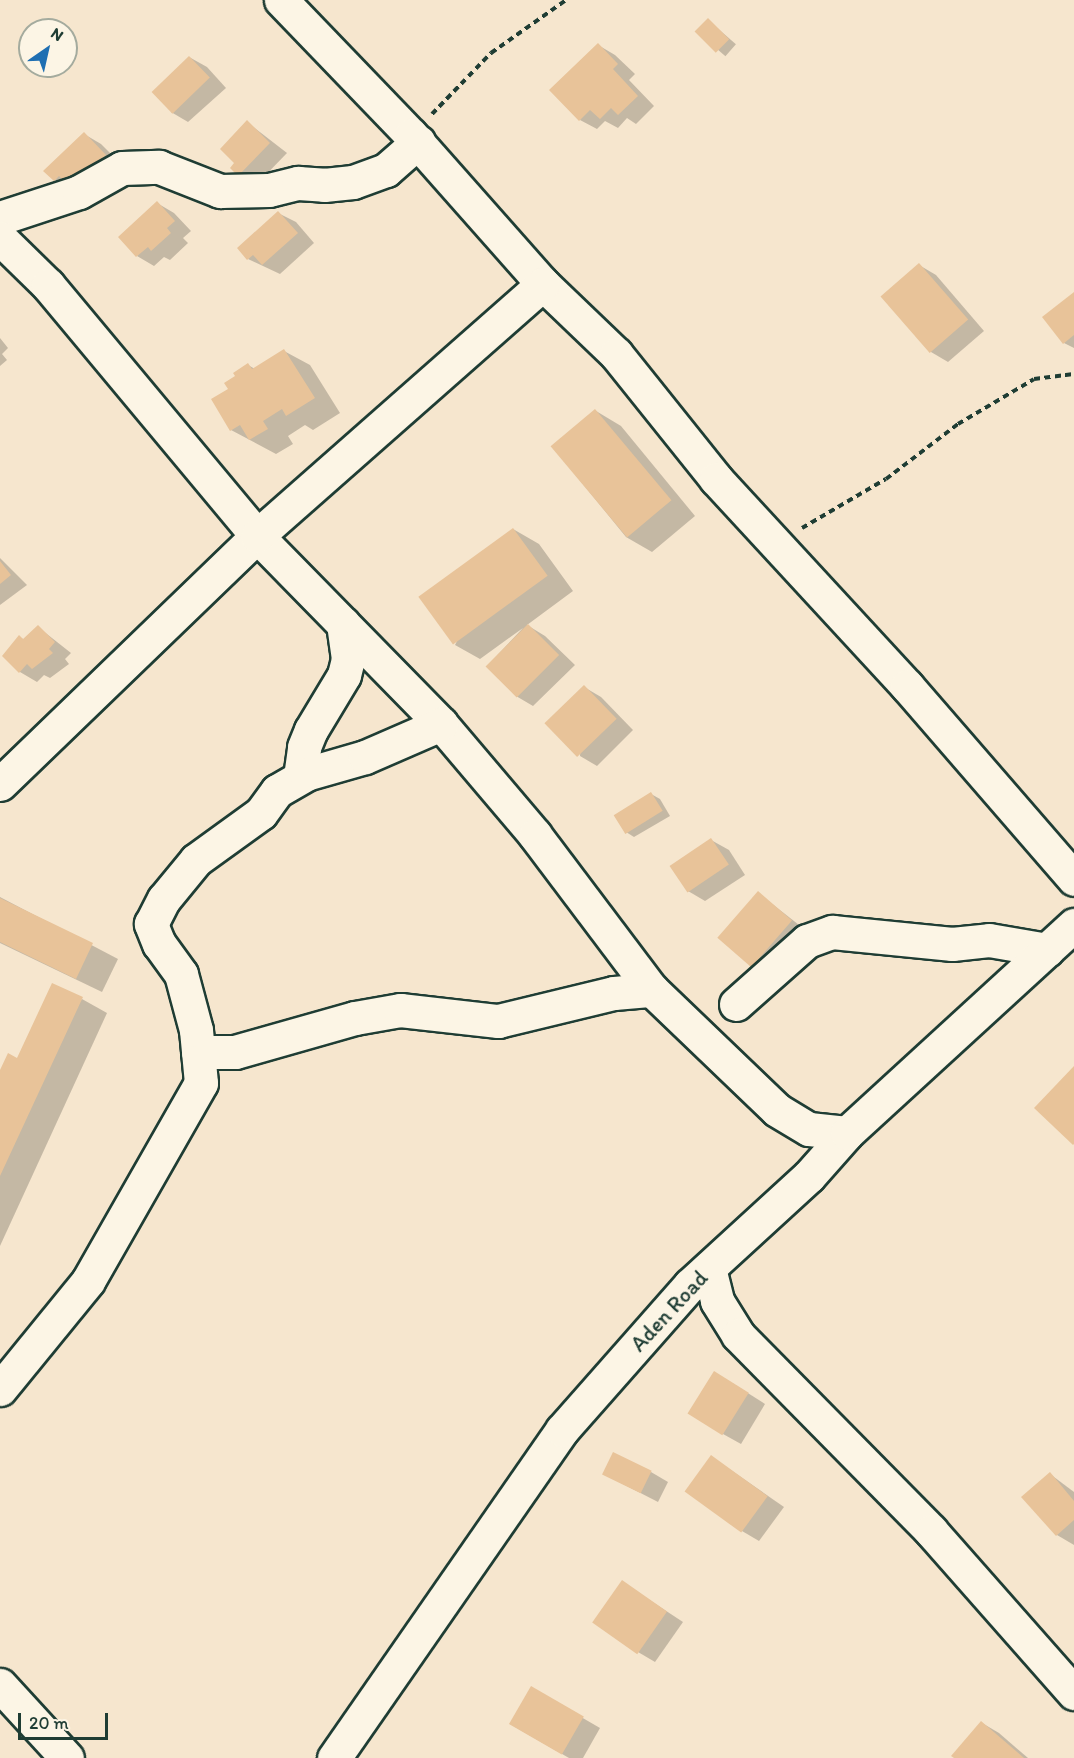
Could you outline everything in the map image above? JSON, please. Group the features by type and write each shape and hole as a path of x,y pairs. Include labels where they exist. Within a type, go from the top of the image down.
{"street":[{"path":"281,0 414,138 543,284 615,354 716,479 907,686 1074,879"},
{"path":"0,218 79,192 122,168 159,166 220,191 269,190 298,183 324,185 353,182 386,170 414,138"},
{"path":"0,238 48,285 257,536 441,724 535,835 652,990 777,1110 809,1129 847,1133"},
{"path":"2,778 257,536 543,284"},
{"path":"300,777 304,747 311,730 344,675 348,659 343,623"},
{"path":"0,1389 88,1281 201,1083 198,1052 181,974 159,944 152,924 164,899 196,860 261,813 277,791 300,777 365,757 441,724"},
{"name":"Aden Road","path":"334,1758 562,1430 709,1268 809,1176 847,1133 1074,925"},
{"path":"736,1004 807,941 832,932 952,945 990,940 1047,950"},
{"path":"198,1052 235,1052 355,1018 400,1011 498,1021 614,993 652,990"},
{"path":"709,1268 717,1301 738,1335 930,1531 1074,1694"},
{"path":"0,1685 67,1758"}],"path":[{"path":"414,138 491,53 566,0"},
{"path":"776,545 886,479 958,424 1034,379 1074,374"}],"building":[{"path":"708,18 729,39 716,53 695,31"},
{"path":"598,43 618,64 613,69 638,96 618,115 611,108 600,119 590,110 579,121 549,90"},
{"path":"189,56 210,78 172,114 152,92"},
{"path":"247,120 270,143 238,176 230,168 234,163 220,149"},
{"path":"84,132 106,155 71,189 59,176 54,181 43,171"},
{"path":"157,201 175,221 167,228 171,233 151,251 148,247 136,257 118,237"},
{"path":"278,211 298,233 262,265 253,255 247,260 237,248"},
{"path":"919,263 968,320 930,353 881,296"},
{"path":"1074,292 1074,335 1063,344 1042,317"},
{"path":"284,349 315,398 286,416 282,409 263,421 268,429 249,440 240,425 230,431 211,399 228,389 224,383 235,376 233,373 248,363 252,369"},
{"path":"595,409 671,500 627,537 551,446"},
{"path":"513,528 548,576 453,645 418,597"},
{"path":"0,561 11,575 0,584"},
{"path":"528,624 559,655 517,698 486,666"},
{"path":"38,625 55,642 49,649 53,653 32,669 27,664 19,673 2,656 19,635 23,639"},
{"path":"584,685 617,719 577,757 544,723"},
{"path":"651,792 663,811 625,834 614,815"},
{"path":"711,838 729,865 687,892 670,866"},
{"path":"758,891 792,921 751,967 717,938"},
{"path":"0,898 93,943 76,979 0,942"},
{"path":"52,983 83,997 0,1176 0,1070 8,1053 17,1058"},
{"path":"1074,1066 1074,1144 1073,1145 1034,1108"},
{"path":"714,1371 749,1393 722,1435 688,1413"},
{"path":"613,1452 652,1471 641,1493 602,1474"},
{"path":"711,1455 768,1496 741,1533 685,1491"},
{"path":"1050,1472 1074,1501 1074,1520 1056,1536 1021,1497"},
{"path":"622,1580 667,1612 637,1654 592,1623"},
{"path":"531,1686 584,1716 562,1755 509,1724"},
{"path":"981,1721 1024,1758 954,1758 951,1756"}]}
